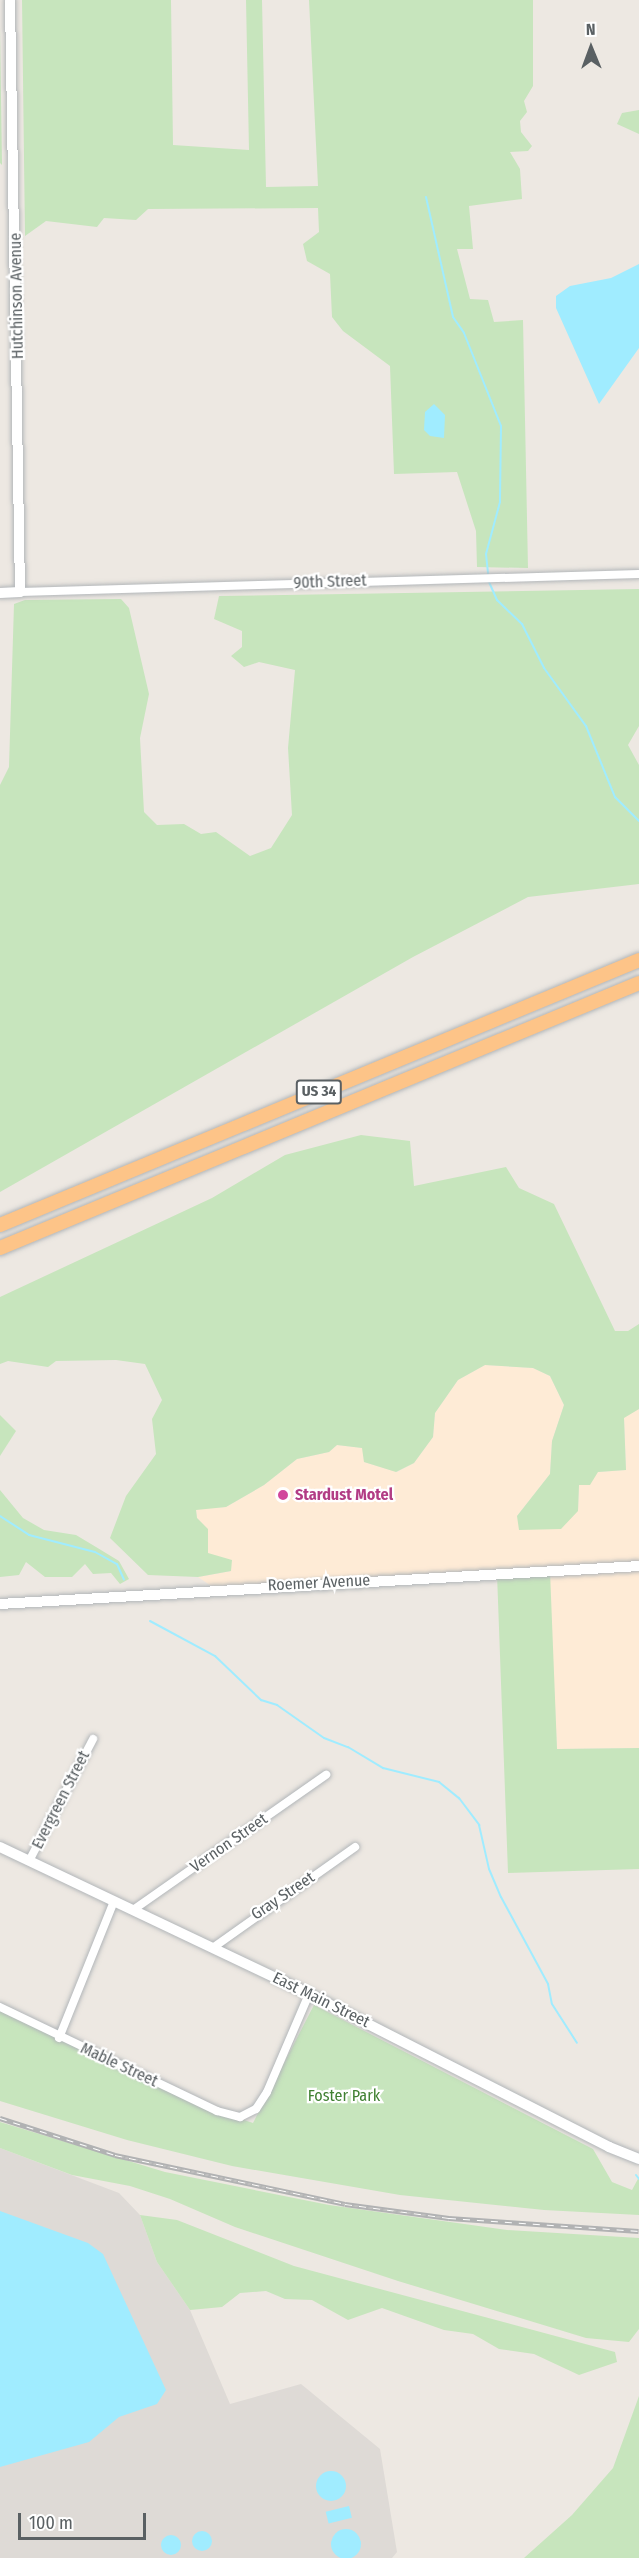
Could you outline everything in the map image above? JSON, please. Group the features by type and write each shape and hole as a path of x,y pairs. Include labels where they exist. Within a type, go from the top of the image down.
{"highway":[{"name":"US 34","path":"0,1225 639,960"},
{"name":"US 34","path":"0,1248 639,983"}],"street":[{"name":"Hutchinson Avenue","path":"10,0 20,592"},
{"name":"90th Street","path":"20,592 639,574"},
{"path":"0,593 20,592"},
{"name":"Roemer Avenue","path":"0,1604 639,1566"},
{"name":"Evergreen Street","path":"29,1861 93,1739"},
{"name":"Vernon Street","path":"133,1910 326,1775"},
{"name":"Gray Street","path":"214,1947 240,1925 355,1847"},
{"name":"East Main Street","path":"0,1848 214,1947 609,2147 639,2159"},
{"path":"60,2038 114,1900"},
{"name":"Mable Street","path":"0,2007 60,2038 217,2111 240,2116 256,2109 267,2092 309,1994"}],"shaded area":[{"path":"485,1365 533,1368 550,1376 564,1405 552,1441 550,1474 517,1516 578,1511 579,1485 598,1472 626,1470 624,1417 639,1409 639,1748 557,1749 549,1571 217,1590 198,1577 231,1571 208,1553 208,1530 197,1518 196,1509 226,1507 264,1485 297,1459 329,1452 337,1445 363,1448 364,1462 397,1472 414,1463 433,1437 435,1413 458,1380"},
{"path":"0,2148 119,2193 140,2215 157,2262 190,2310 230,2404 301,2384 380,2449 397,2552 392,2558 0,2558"}],"green space":[{"path":"22,0 171,0 173,145 249,150 246,0 262,0 266,187 318,186 309,0 533,0 533,86 524,101 527,112 520,121 521,132 532,146 528,151 510,152 520,169 522,199 469,206 473,249 457,249 470,299 488,300 494,322 523,320 528,568 477,567 476,531 457,472 394,474 390,366 343,331 332,317 330,274 307,261 303,244 319,232 318,208 148,209 136,220 104,218 97,227 46,221 25,236"},
{"path":"0,26 2,165 0,163"},
{"path":"639,110 639,134 617,124 622,113"},
{"path":"639,589 639,726 628,745 639,765 639,884 528,897 413,957 0,1192 0,785 9,767 14,604 25,600 121,599 129,608 149,694 140,738 144,812 157,825 184,824 201,834 216,832 250,856 271,848 292,815 288,748 295,670 259,662 244,667 231,656 242,647 242,631 214,619 219,596"},
{"path":"361,1135 410,1141 414,1186 506,1167 519,1188 554,1204 615,1331 628,1331 639,1324 639,1409 624,1418 626,1470 598,1472 590,1485 579,1485 578,1511 561,1529 519,1530 517,1516 550,1474 552,1441 564,1405 550,1376 533,1368 485,1365 458,1380 435,1413 433,1437 414,1463 396,1472 364,1462 362,1448 337,1445 329,1452 297,1459 264,1485 226,1507 196,1510 197,1518 208,1529 208,1553 232,1560 231,1571 198,1577 148,1575 110,1538 126,1496 156,1454 152,1419 162,1400 145,1364 116,1360 56,1361 48,1367 8,1361 0,1364 0,1297 212,1198 285,1155"},
{"path":"0,1415 16,1431 0,1456"},
{"path":"0,1490 23,1518 44,1530 76,1535 119,1561 129,1579 120,1584 111,1573 93,1574 85,1564 72,1577 45,1577 26,1562 19,1575 0,1577"},
{"path":"550,1571 557,1749 639,1748 639,1869 508,1873 497,1574"},
{"name":"Foster Park","path":"314,2005 593,2149 612,2182 632,2190 639,2177 639,2215 544,2210 400,2195 232,2166 127,2140 0,2101 0,2007 217,2111 253,2123"},
{"path":"0,2122 165,2172 329,2205 507,2230 639,2238 639,2329 629,2342 586,2338 398,2281 235,2227 170,2199 130,2186 72,2175 0,2148"},
{"path":"140,2215 177,2220 294,2266 615,2352 617,2362 579,2375 534,2354 499,2349 473,2334 444,2330 382,2308 348,2320 312,2300 285,2299 266,2291 240,2293 222,2307 190,2310 157,2262"},
{"path":"639,2396 639,2558 524,2558 572,2515 613,2468"}],"water":[{"path":"639,264 639,348 599,404 556,308 556,296 570,286 611,278"},
{"path":"434,404 445,415 444,438 430,436 424,430 425,412"},
{"path":"0,2211 88,2243 103,2254 166,2390 157,2404 119,2417 89,2442 0,2467"},
{"path":"331,2471 342,2475 346,2486 342,2497 331,2501 320,2497 316,2486 320,2475"},
{"path":"349,2506 352,2518 329,2523 326,2512"},
{"path":"346,2529 357,2533 361,2544 357,2555 346,2559 335,2555 331,2544 335,2533"},
{"path":"198,2531 206,2531 212,2537 212,2545 206,2551 198,2551 192,2545 192,2537"},
{"path":"171,2535 178,2538 181,2545 178,2552 171,2555 164,2552 161,2545 164,2538"}],"waterway":[{"path":"426,197 453,317 464,333 501,426 500,502 486,554 489,582 497,600 522,624 544,668 586,726 615,797 639,821"},
{"path":"0,1516 29,1535 95,1552 117,1564 124,1580"},
{"path":"150,1621 215,1656 261,1700 277,1705 324,1738 348,1747 383,1768 439,1782 459,1798 479,1825 489,1869 501,1897 548,1984 552,2004 577,2043"},
{"path":"636,2175 639,2179"}],"railway":[{"path":"0,2118 115,2155 345,2204 449,2218 639,2231"}],"place":[{"name":"Stardust Motel","path":"283,1495"}]}
